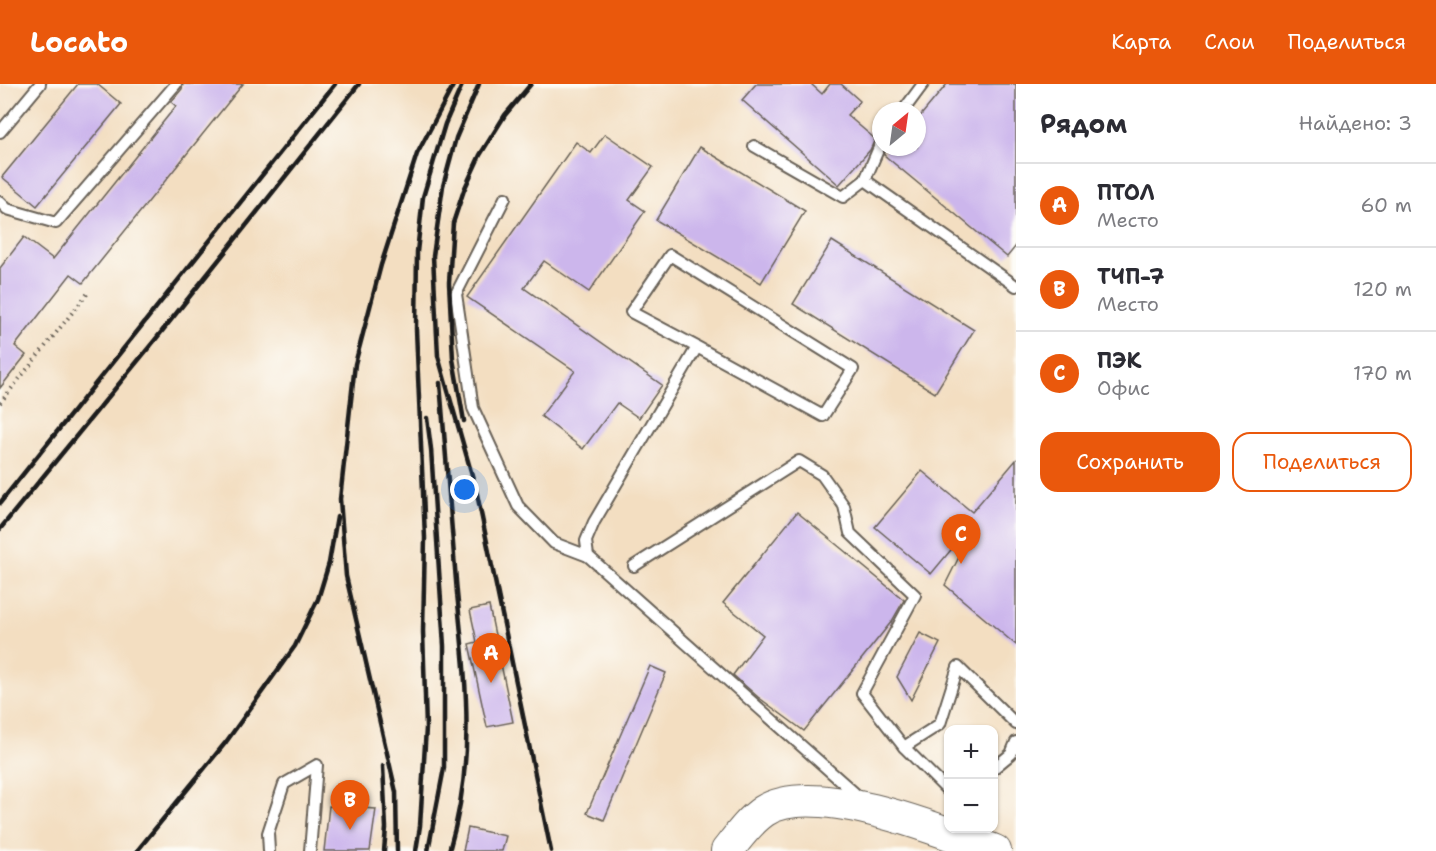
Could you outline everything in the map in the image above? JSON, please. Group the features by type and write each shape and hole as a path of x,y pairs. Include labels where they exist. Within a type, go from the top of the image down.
{"main road":[{"path":"726,851 747,825 766,810 785,803 806,800 836,802 875,811 968,841"}],"lane":[{"path":"0,132 40,84"},
{"path":"0,202 7,209 56,223 176,84"},
{"path":"910,102 923,84"},
{"path":"754,146 843,197 865,180 875,156"},
{"path":"865,180 1016,286"},
{"path":"505,198 456,294 473,408 518,506 554,543 588,556 875,811"},
{"path":"670,255 853,369 823,416 697,347 630,312 670,255"},
{"path":"588,556 586,541 594,522 697,347"},
{"path":"634,566 798,461 822,475 844,506 850,533 915,595 862,693 904,747 944,787"},
{"path":"904,747 940,724 958,667 1016,724"},
{"path":"998,764 1011,754 1016,742"},
{"path":"269,851 268,833 284,784 317,765 310,851"}],"path":[{"path":"0,403 88,293"}],"building":[{"path":"78,84 97,84 121,104 37,206 2,177"},
{"path":"183,84 243,84 83,283 71,274 15,346 26,355 0,388 0,268 24,237 53,259 176,106 171,102 182,89"},
{"path":"756,84 811,84 822,94 830,84 841,84 860,101 847,115 872,136 872,146 839,185 742,100"},
{"path":"947,84 1016,84 1016,246 1007,257 885,156 926,156 926,109"},
{"path":"605,134 653,167 629,200 645,211 589,292 544,261 524,288 662,385 639,418 617,403 583,449 541,416 575,371 467,297 576,142 591,153"},
{"path":"700,147 805,211 761,283 656,220"},
{"path":"832,241 974,330 935,393 793,304"},
{"path":"1016,460 1016,645 945,585 966,543 960,539 931,574 875,527 922,471 972,512"},
{"path":"797,512 904,600 892,621 804,731 733,675 763,635 723,603"},
{"path":"489,606 513,722 487,727 469,644 477,642 470,610"},
{"path":"920,633 940,643 911,700 897,677"},
{"path":"650,666 666,673 604,820 587,813"},
{"path":"329,806 376,809 370,851 324,851"},
{"path":"468,828 506,836 502,851 463,851"}],"railway":[{"path":"0,503 335,84"},
{"path":"0,529 155,340 359,84"},
{"path":"397,851 396,792 346,576 340,499 355,364 381,265 417,154 454,84"},
{"path":"479,84 456,138 443,186 433,256 438,356 476,489 551,851"},
{"path":"464,421 453,359 449,283 453,223 464,190 480,155 505,115 531,84"},
{"path":"416,851 420,826 426,728 423,631 425,538 416,329 417,252 423,197 445,124 462,85"},
{"path":"440,383 467,722 463,785 449,851"},
{"path":"427,418 444,646 444,768 428,851"},
{"path":"137,851 226,742 295,646 318,599 329,563 337,517"},
{"path":"383,766 386,828 384,851"}],"place":[{"name":"ПЭК","path":"961,564"},
{"name":"ПТОЛ","path":"491,683"},
{"name":"ТЧП-7","path":"350,830"}]}
